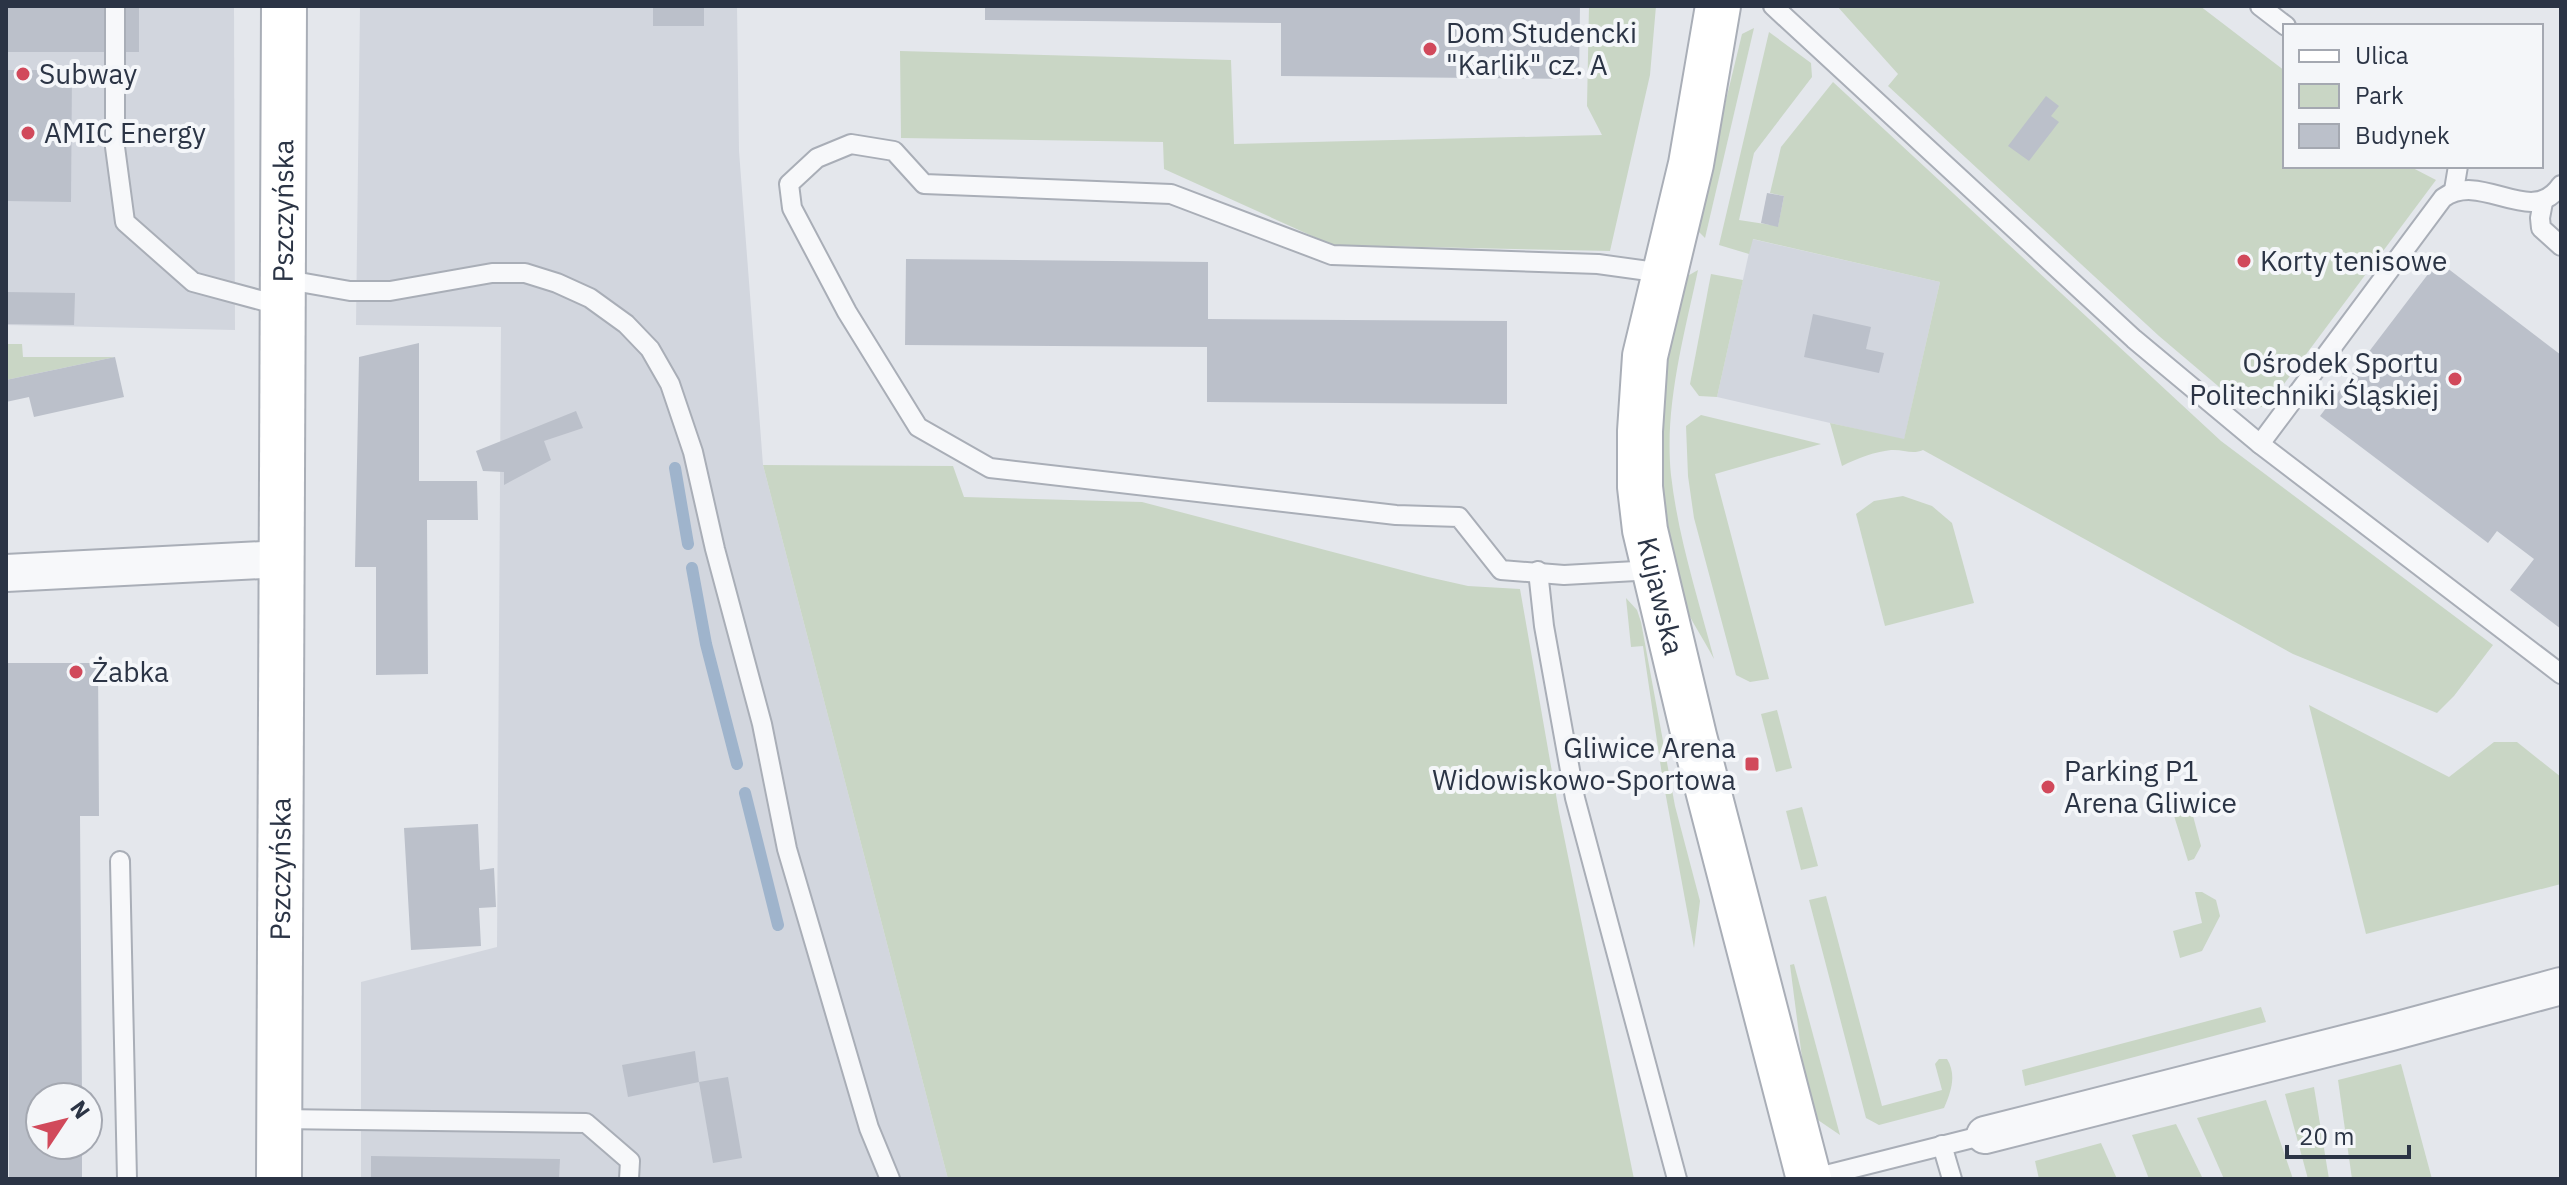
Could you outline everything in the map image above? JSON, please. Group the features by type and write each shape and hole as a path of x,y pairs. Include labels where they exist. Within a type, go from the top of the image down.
{"street":[{"name":"Pszczyńska","path":"279,1179 284,6"},
{"name":"Kujawska","path":"1718,6 1691,164 1645,356 1640,487 1654,570 1714,818 1810,1179"},
{"path":"6,573 282,559"},
{"path":"1985,1135 2561,986"}],"lane":[{"path":"115,6 115,147 125,222 193,282 282,292 390,291 492,273 525,273 590,298 626,324 650,349 670,384 693,452 715,549 762,724 787,849 869,1128 890,1179"},
{"path":"1773,6 2134,339 2260,444 2561,674"},
{"path":"2260,6 2283,24"},
{"path":"1654,570 1564,575 1501,570 1459,517 1396,515 990,468 918,427 840,299 792,208 789,184 817,158 851,144 894,151 924,184 1171,194 1332,255 1598,264 1663,273"},
{"path":"2454,190 2458,168"},
{"path":"2260,444 2435,207 2454,190 2469,189 2529,202 2543,202 2561,185"},
{"path":"2543,202 2541,228 2561,246"},
{"path":"1538,571 1544,626 1575,798 1677,1179"},
{"path":"120,861 127,1179"},
{"path":"279,1119 586,1123 630,1161 629,1179"},
{"path":"1810,1179 1985,1135"},
{"path":"1942,1145 1952,1179"}],"shaded area":[{"path":"6,6 234,6 235,330 6,325"},
{"path":"360,6 737,6 739,151 763,465 948,1179 361,1179 361,982 497,947 501,327 356,325"},
{"path":"1752,239 1940,282 1904,440 1717,397"}],"green space":[{"path":"1589,6 1656,6 1650,75 1610,251 1332,245 1164,169 1163,142 901,138 900,51 1231,60 1234,144 1602,135 1587,106"},
{"name":"Korty tenisowe","path":"1837,6 2200,6 2283,69 2283,168 2413,168 2436,180 2272,400 2262,407 2244,408 2159,336 1888,86 1898,74"},
{"path":"1754,28 1705,238 1695,228 1742,34"},
{"path":"1769,32 1811,63 1812,77 1754,153 1739,220 1778,226 1784,196 1770,193 1781,147 1833,82 2221,441 2493,645 2454,696 2437,713 2293,654 1923,450 1885,451 1842,466 1830,423 1904,439 1940,282 1753,239 1749,254 1719,245"},
{"path":"1698,270 1673,398 1671,475 1678,521 1714,659 1677,588 1667,550 1659,472 1663,394 1676,316 1684,278"},
{"path":"1711,274 1743,280 1717,397 1699,396 1690,384"},
{"path":"6,344 22,344 23,357 115,357 6,380"},
{"path":"1701,415 1821,444 1715,474 1769,679 1750,682 1736,675 1694,518 1686,426"},
{"path":"763,465 953,466 964,497 1142,502 1428,577 1468,586 1520,589 1559,812 1634,1179 948,1179"},
{"path":"1903,496 1932,506 1952,523 1974,603 1885,626 1856,514 1874,501"},
{"path":"1626,598 1637,610 1641,622 1675,806 1700,901 1694,948 1662,775 1643,646 1631,647"},
{"path":"2309,705 2449,777 2494,742 2517,742 2561,777 2561,884 2366,934"},
{"path":"1777,710 1792,768 1776,772 1761,714"},
{"path":"2180,803 2192,812 2201,846 2194,859 2188,861 2171,806"},
{"path":"1802,807 1818,866 1801,870 1786,811"},
{"path":"2195,892 2202,892 2216,900 2220,916 2202,951 2180,958 2173,931 2202,923"},
{"path":"1826,896 1882,1106 1942,1090 1935,1064 1939,1059 1947,1059 1952,1077 1944,1108 1879,1125 1866,1118 1809,900"},
{"path":"1794,964 1840,1135 1815,1118 1804,1073 1790,965"},
{"path":"2261,1007 2266,1022 2025,1086 2022,1070"},
{"path":"2401,1064 2432,1179 2352,1179 2338,1080"},
{"path":"2314,1087 2329,1179 2308,1179 2285,1094"},
{"path":"2266,1100 2293,1179 2224,1179 2197,1118"},
{"path":"2176,1124 2203,1179 2149,1179 2132,1135"},
{"path":"2101,1143 2117,1179 2039,1179 2035,1161"}],"building":[{"path":"6,6 139,6 139,52 6,52"},
{"path":"653,6 704,6 704,26 653,26"},
{"name":"Dom Studencki \"Karlik\" cz. A","path":"985,6 1580,6 1579,79 1281,76 1281,23 985,20"},
{"path":"6,70 72,70 71,202 6,201"},
{"path":"2046,96 2059,106 2051,116 2059,122 2029,161 2008,146"},
{"path":"1767,193 1784,196 1778,227 1761,223"},
{"path":"906,259 1208,262 1208,319 1507,321 1507,404 1207,402 1207,347 905,345"},
{"name":"Ośrodek Sportu Politechniki Śląskiej","path":"2438,261 2561,355 2561,629 2510,590 2534,559 2497,531 2488,543 2320,416"},
{"path":"6,292 75,293 74,325 6,324"},
{"path":"1813,314 1871,327 1866,349 1884,353 1879,373 1804,357"},
{"path":"419,343 419,481 477,481 478,520 427,520 428,674 376,675 376,567 355,567 359,357"},
{"path":"115,357 124,397 34,417 29,397 6,402 6,380"},
{"path":"576,411 583,428 544,441 551,460 504,485 504,472 483,471 476,451"},
{"path":"6,663 98,663 99,816 80,816 82,1081 24,1081 24,1161 82,1161 82,1179 9,1179"},
{"path":"478,824 480,870 494,868 496,907 479,908 481,946 411,950 404,828"},
{"path":"695,1051 699,1082 628,1097 622,1065"},
{"path":"728,1077 742,1158 713,1163 699,1082"},
{"path":"371,1156 560,1159 559,1179 371,1179"}],"waterway":[{"path":"675,468 688,544"},
{"path":"692,568 706,644 737,764"},
{"path":"745,793 778,925"}],"place":[{"name":"Dom Studencki \"Karlik\" cz. A","path":"1430,49"},
{"name":"Subway","path":"23,74"},
{"name":"AMIC Energy","path":"28,133"},
{"name":"Korty tenisowe","path":"2244,261"},
{"name":"Ośrodek Sportu Politechniki Śląskiej","path":"2455,379"},
{"name":"Żabka","path":"76,672"},
{"name":"Gliwice Arena Widowiskowo-Sportowa","path":"1752,764"},
{"name":"Parking P1 Arena Gliwice","path":"2048,787"}]}
